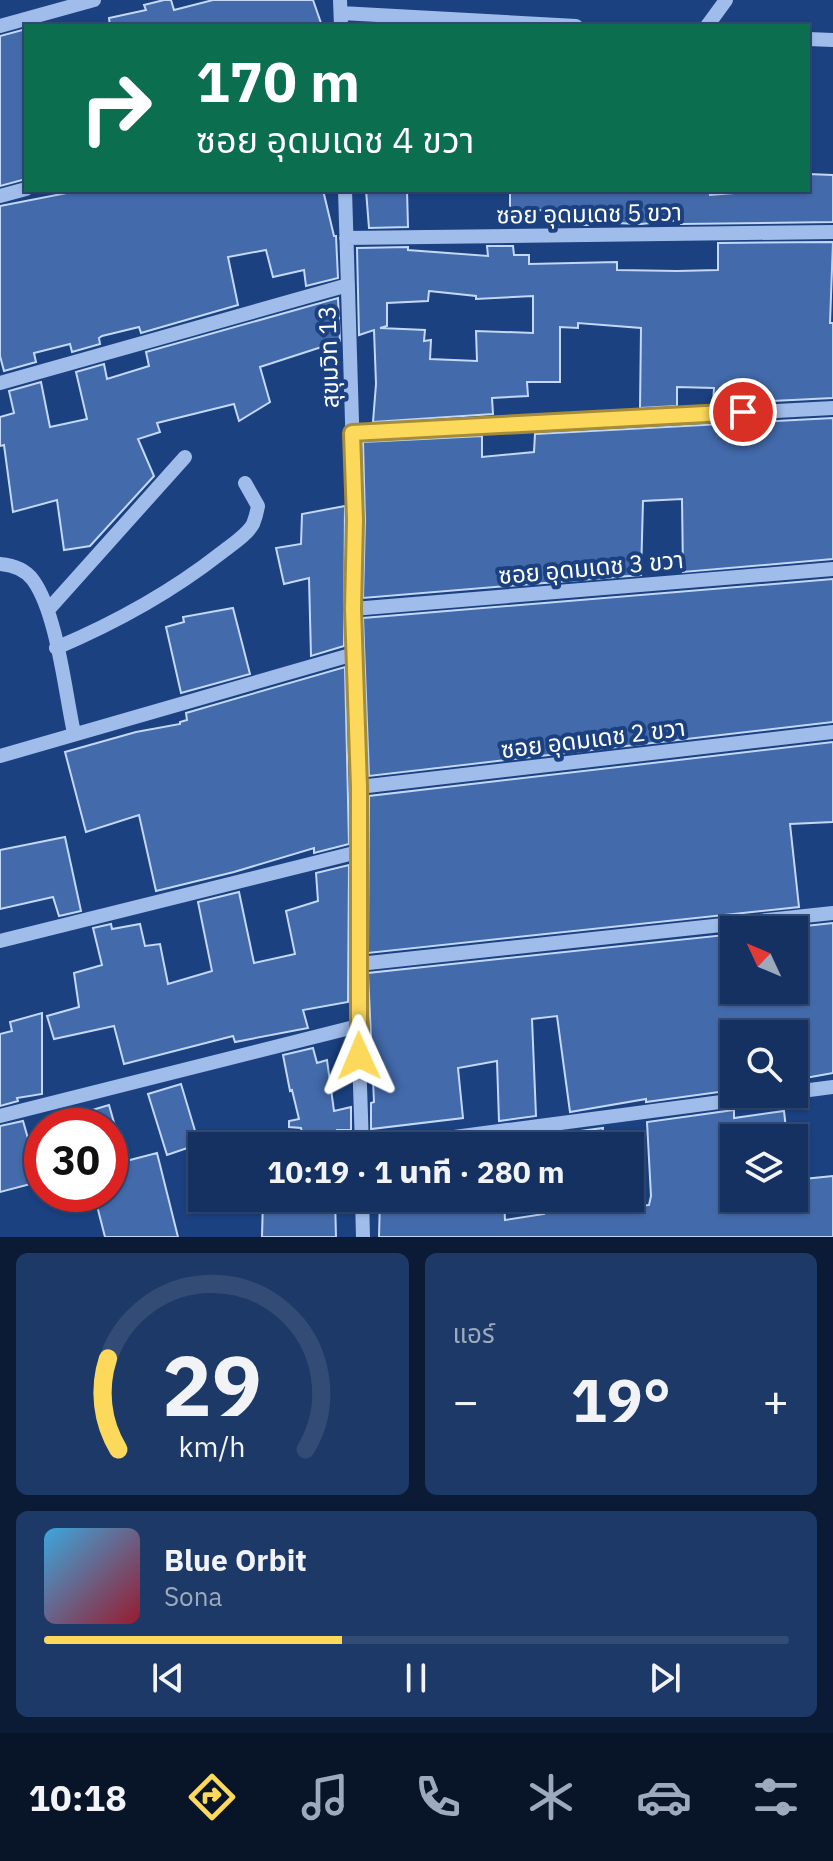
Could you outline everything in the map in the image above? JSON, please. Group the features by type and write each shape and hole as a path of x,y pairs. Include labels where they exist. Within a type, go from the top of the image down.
{"street":[{"path":"0,26 94,0"},
{"path":"708,24 726,0"},
{"path":"340,13 540,24"},
{"path":"810,39 833,40"},
{"path":"0,196 24,190"},
{"name":"สุขุมวิท 13","path":"345,192 355,520 353,609 359,787 358,1026 362,1132"},
{"name":"ซอย อุดมเดช 5 ขวา","path":"346,238 833,232"},
{"path":"0,383 348,285"},
{"path":"352,433 833,408"},
{"path":"48,610 185,457"},
{"path":"56,648 103,628 143,606 232,544 252,526 258,506 245,483"},
{"path":"0,564 22,570 33,580 48,610 74,733"},
{"name":"ซอย อุดมเดช 3 ขวา","path":"353,609 833,569"},
{"path":"0,756 354,654"},
{"name":"ซอย อุดมเดช 2 ขวา","path":"359,787 833,732"},
{"path":"0,941 358,852"},
{"path":"359,964 833,913"},
{"path":"0,1116 358,1026"},
{"path":"808,1090 833,1087"},
{"path":"492,1132 720,1102"},
{"path":"362,1212 363,1237"}],"building":[{"path":"171,0 174,10 213,0 313,0 321,24 110,24 109,18 146,10 144,5"},
{"path":"24,30 24,180 0,186 0,36"},
{"path":"810,174 833,175 833,222 681,224 681,220 560,225 560,211 510,209 510,192 709,192 710,195 810,192"},
{"path":"72,192 323,192 336,236 338,278 306,286 304,270 273,277 266,250 228,257 238,305 141,333 139,327 102,336 99,338 100,344 72,352 70,344 34,353 36,362 4,371 0,356 0,206"},
{"path":"366,192 407,192 408,227 369,228"},
{"path":"833,242 830,323 833,323 833,398 713,404 714,388 677,387 677,406 640,408 641,328 578,323 578,328 560,327 560,382 527,382 528,396 492,398 493,414 373,422 376,384 374,330 359,335 357,248 408,247 408,250 488,256 487,246 513,246 514,255 529,255 529,264 617,262 617,270 677,271 718,270 718,243","holes":["429,291 476,296 476,299 533,296 533,333 476,331 477,361 430,359 431,340 424,341 425,330 380,328 387,326 387,303 428,301"]},
{"path":"338,298 340,341 260,367 270,402 239,421 234,404 157,423 160,432 138,439 154,476 90,546 64,550 57,500 13,512 4,445 0,446 0,417 14,413 9,391 41,382 50,427 87,419 76,372 104,364 107,379 149,366 146,352"},
{"path":"833,418 833,559 683,572 682,499 643,501 641,575 363,598 363,442 482,436 482,457 534,452 535,434"},
{"path":"345,506 344,646 311,656 309,578 284,584 276,548 301,544 302,514"},
{"path":"833,579 833,722 369,776 363,618"},
{"path":"233,608 250,674 181,693 166,627 184,622 183,617"},
{"path":"345,667 349,844 314,853 314,848 156,891 139,815 86,832 65,752 136,732 180,724 187,720 186,713"},
{"path":"833,742 833,822 790,824 799,907 368,953 369,796"},
{"path":"65,837 81,911 59,916 53,897 0,909 0,850"},
{"path":"349,865 348,1002 303,1010 308,1028 235,1042 233,1036 124,1064 114,1026 54,1039 47,1016 79,1007 74,973 102,965 93,928 111,924 112,929 140,924 145,946 160,944 168,984 212,971 198,902 239,892 254,963 295,954 286,911 318,901 316,873"},
{"path":"833,923 833,1073 808,1077 808,1020 720,1020 720,1092 646,1102 646,1099 570,1112 557,1016 532,1019 536,1116 499,1121 497,1061 458,1068 463,1118 371,1129 371,1103 374,1102 368,973 720,935 720,1004 808,1004 808,926"},
{"path":"42,1013 42,1094 17,1098 18,1101 0,1106 0,1034 12,1031 10,1022"},
{"path":"313,1048 317,1063 327,1060 334,1111 351,1107 351,1130 302,1132 301,1128 289,1127 289,1121 299,1119 283,1055"},
{"path":"181,1084 195,1132 188,1132 188,1148 167,1155 148,1094"},
{"path":"734,1110 734,1118 784,1111 785,1124 720,1124 720,1212 808,1212 808,1179 833,1176 833,1237 379,1237 380,1212 505,1212 505,1220 544,1212 644,1212 644,1205 649,1205 651,1196 647,1122"},
{"path":"23,1121 24,1124 24,1186 0,1192 0,1126"},
{"path":"603,1128 603,1132 572,1132"},
{"path":"157,1153 178,1237 105,1237 99,1212 128,1212 128,1160"},
{"path":"263,1212 335,1212 336,1237 262,1237"}],"route":[{"path":"359,1056 359,787 353,609 355,520 352,433 743,412"}]}
